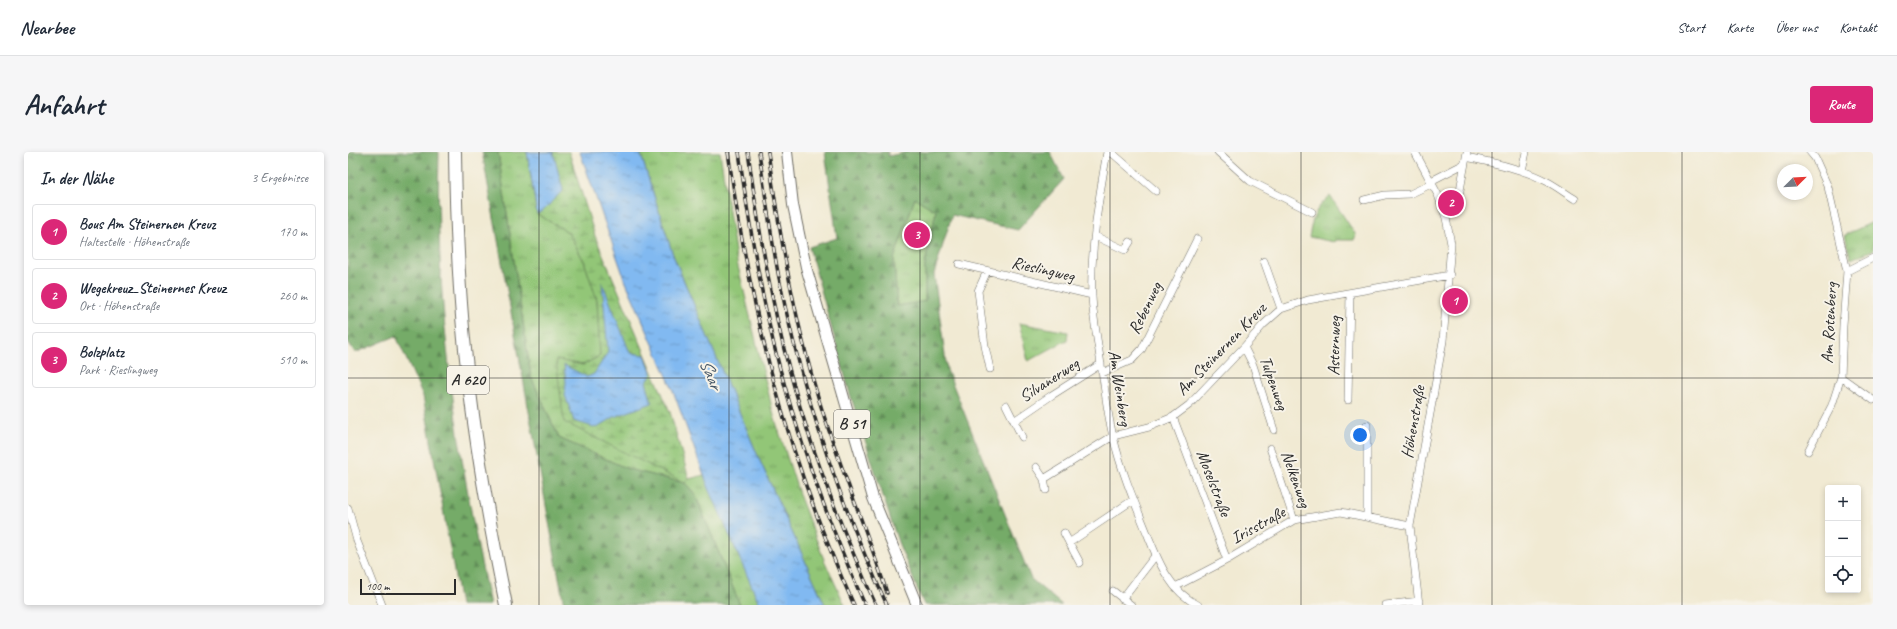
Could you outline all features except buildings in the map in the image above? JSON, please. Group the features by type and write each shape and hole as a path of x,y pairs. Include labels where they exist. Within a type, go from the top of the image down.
{"highway":[{"name":"A 620","path":"447,152 450,270 460,378 478,504 498,605"},
{"name":"A 620","path":"455,152 458,270 469,384 486,502 506,605"}],"main road":[{"name":"B 51","path":"787,152 793,205 799,239 873,498 916,605"}],"street":[{"name":"Am Weinberg","path":"1107,152 1095,236 1092,295 1102,372 1113,436 1133,500 1155,556 1164,573 1174,587 1198,605"},
{"path":"1112,152 1156,191"},
{"path":"1218,152 1250,181 1312,212"},
{"name":"Höhenstraße","path":"1415,152 1432,182 1446,218 1451,244 1450,275 1443,341 1410,526 1419,603"},
{"path":"1522,170 1526,152"},
{"name":"Am Rotenberg","path":"1808,450 1832,405 1841,377 1847,271 1828,187 1815,158 1810,152"},
{"path":"1456,212 1466,158"},
{"path":"1364,200 1385,195 1410,194 1432,182 1466,158 1501,164 1522,170 1546,181 1575,199"},
{"path":"1095,236 1125,250 1130,242"},
{"name":"Rebenweg","path":"1102,372 1132,360 1142,349 1197,239"},
{"path":"1847,271 1873,258"},
{"path":"1264,261 1281,309"},
{"name":"Rieslingweg","path":"959,264 987,272 1092,295"},
{"name":"Rieslingweg","path":"987,272 978,291 985,346 990,368"},
{"name":"Am Steinernen Kreuz","path":"1044,479 1113,436 1149,427 1173,417 1189,405 1263,325 1281,309 1308,300 1450,275"},
{"name":"Asternweg","path":"1348,400 1350,293"},
{"name":"Tulpenweg","path":"1244,347 1253,365 1274,430"},
{"name":"Silvanerweg","path":"1014,421 1101,364"},
{"name":"Am Rotenberg","path":"1841,377 1873,400"},
{"name":"Silvanerweg","path":"1006,405 1022,438"},
{"name":"Moselstraße","path":"1173,417 1227,560"},
{"path":"1367,425 1367,516"},
{"name":"Nelkenweg","path":"1270,448 1294,520"},
{"path":"1036,467 1044,479 1046,490"},
{"path":"1069,543 1133,500"},
{"path":"348,508 357,541 382,605"},
{"name":"Irisstraße","path":"1174,587 1227,560 1294,520 1341,512 1367,516 1410,526"},
{"path":"1064,533 1080,563"},
{"path":"1122,599 1155,556"},
{"path":"1113,591 1131,605"},
{"path":"1385,605 1419,603"}],"green space":[{"path":"348,152 439,152 438,209 440,266 451,380 458,437 478,549 490,605 460,605 423,396 396,336 355,353 348,341"},
{"path":"482,152 498,152 531,377 559,438 628,469 685,483 695,494 740,605 564,605"},
{"path":"498,152 527,152 537,214 568,232 584,261 597,300 600,356 583,365 556,360 685,483 628,469 559,438 531,377"},
{"path":"527,152 569,152 595,236 670,412 689,479 685,483 564,422 556,360 583,365 600,356 597,300 584,261 568,232 537,214"},
{"path":"640,152 720,152 736,258 774,416 800,497 825,562 845,605 825,605 760,461 673,255"},
{"path":"825,152 888,152 888,156 908,152 1050,152 1064,179 1018,230 952,215 934,274 947,370 1031,579 1062,605 924,605 898,542 850,394 809,247 837,238","holes":["915,198 936,211 925,264 925,301 897,306 894,259"]},
{"path":"1330,196 1356,235 1354,240 1335,240 1334,242 1309,237 1317,210"},
{"path":"915,198 936,211 925,264 925,302 897,306 894,259"},
{"path":"1873,222 1873,250 1851,259 1845,235"},
{"path":"1019,323 1068,332 1067,340 1028,361"},
{"path":"704,475 760,605 740,605 695,494 685,483 689,479"}],"water":[{"path":"527,152 553,152 563,190 544,210 537,214"},
{"name":"Saar","path":"580,152 640,152 673,255 760,461 825,605 760,605 708,486 672,388 625,280"},
{"path":"602,282 630,353 645,355 652,374 646,382 652,403 614,417 597,428 574,421 565,395 566,382 564,365 587,377 594,374 608,352"}],"railway":[{"path":"728,152 748,270 774,383 790,439 809,494 830,549 854,605"},
{"path":"739,152 756,261 780,369 818,489 840,547 865,605"},
{"path":"748,152 759,226 778,325 802,414 836,511 876,605"},
{"path":"759,152 779,278 799,362 838,486 853,526 887,605"},
{"path":"768,152 788,272 800,331 808,361 832,441 887,593"}],"place":[{"name":"Wegekreuz_Steinernes Kreuz","path":"1451,203"},
{"name":"Bolzplatz","path":"917,235"},
{"name":"Bous Am Steinernen Kreuz","path":"1455,301"}]}
